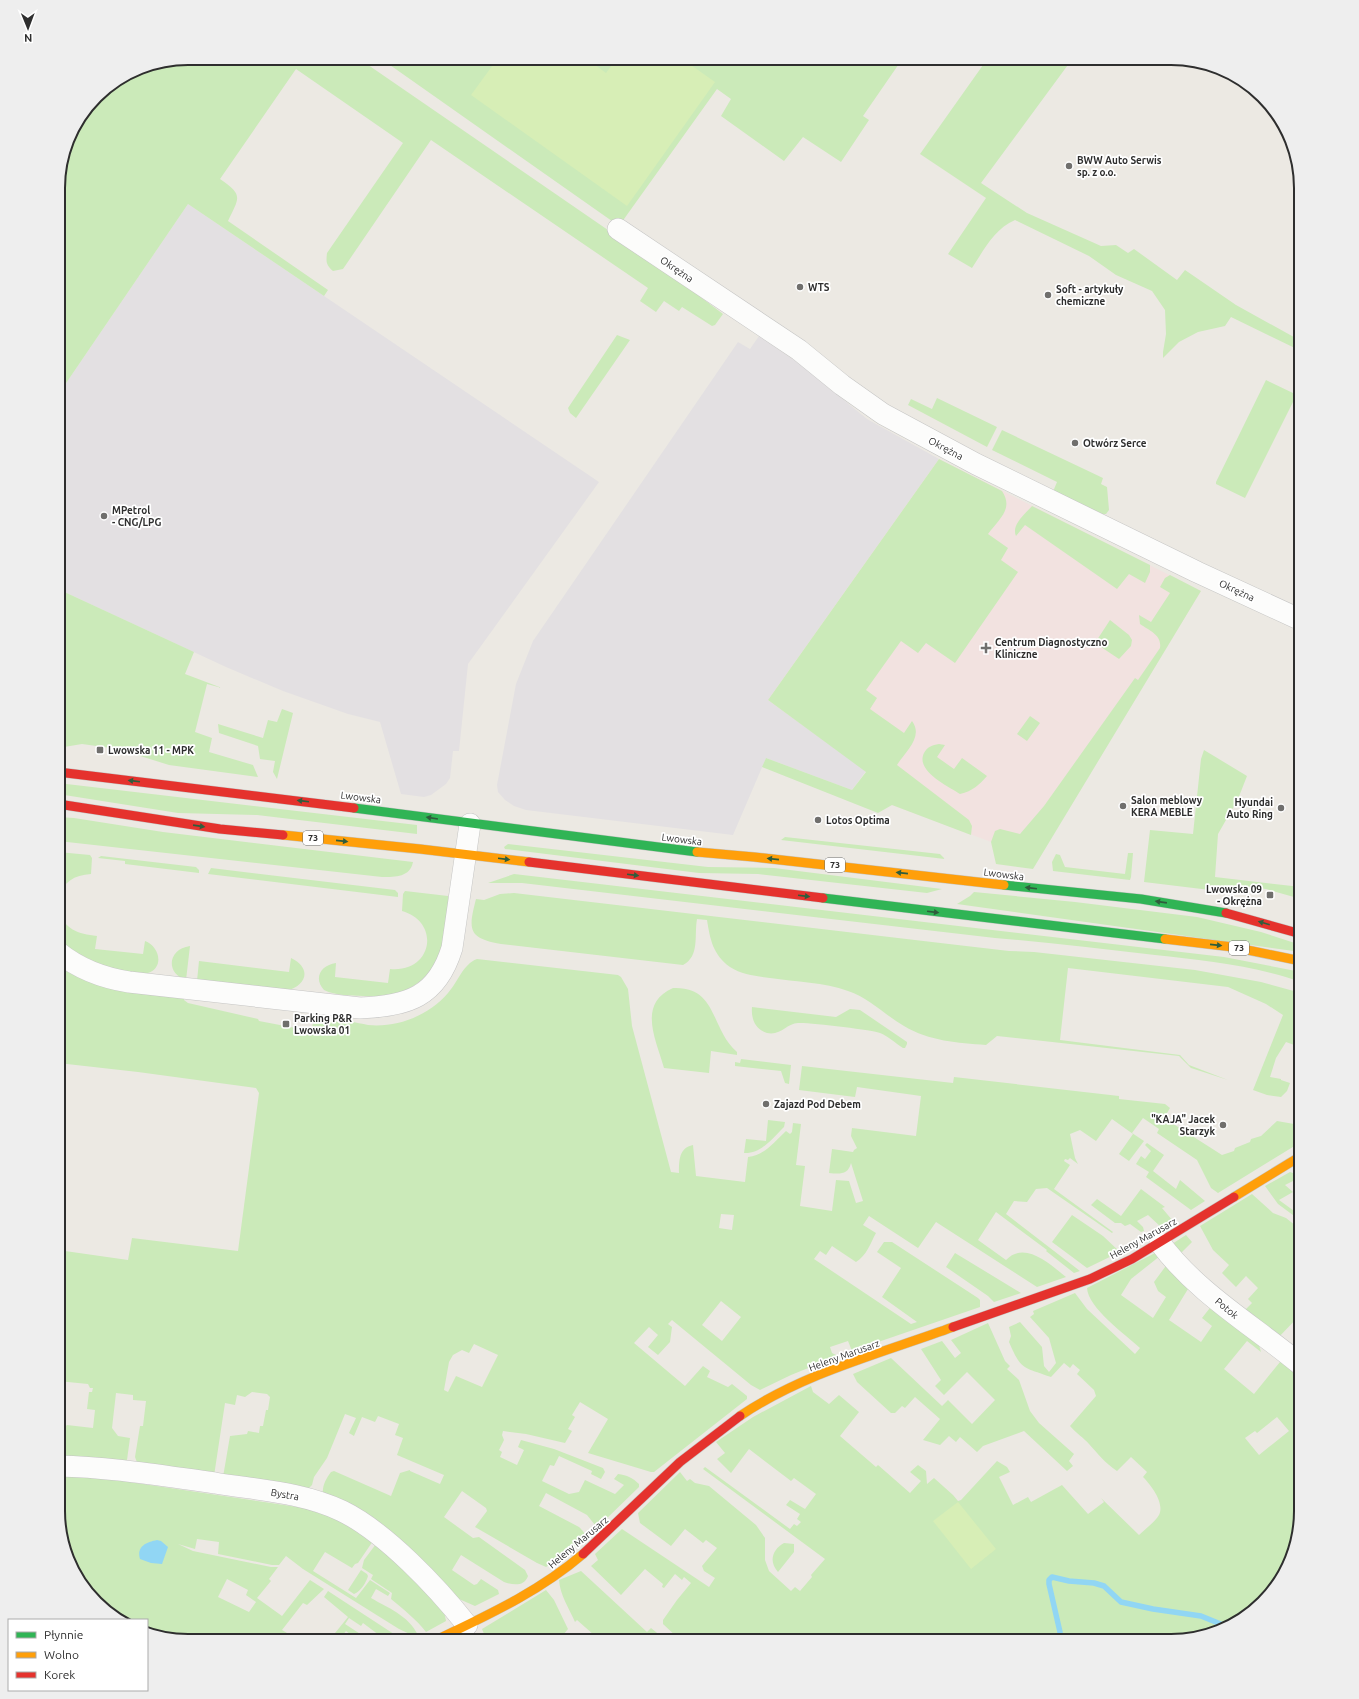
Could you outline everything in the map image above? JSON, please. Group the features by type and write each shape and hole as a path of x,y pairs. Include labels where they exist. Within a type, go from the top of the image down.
{"main road":[{"name":"Lwowska","path":"65,773 379,811 702,853 754,856 1037,889 1141,899 1218,910 1294,932"},
{"name":"73","path":"65,805 220,829 465,854 900,908 1233,947 1294,960"},
{"name":"Heleny Marusarz","path":"448,1634 549,1581 578,1558 617,1523 656,1484 698,1448 730,1423 764,1401 798,1384 839,1368 1090,1278 1132,1259 1294,1160"}],"street":[{"name":"Okrężna","path":"618,229 799,350 842,385 883,414 976,464 1197,572 1294,617"},
{"path":"65,957 80,967 97,974 112,979 129,982 360,1008 399,1004 425,992 446,966 452,948 470,824"},
{"name":"Potok","path":"1160,1243 1167,1253 1229,1311 1294,1360"},
{"name":"Bystra","path":"65,1466 83,1466 129,1471 278,1493 312,1500 342,1511 364,1524 390,1545 438,1591 467,1625"}],"shaded area":[{"path":"188,204 599,482 468,664 459,751 453,751 450,778 446,784 431,795 424,797 401,794 380,722 348,714 283,691 226,667 65,592 65,385"},
{"path":"759,336 801,365 867,419 939,459 768,700 866,771 852,790 766,758 733,835 526,810 514,806 505,800 498,792 497,785 516,684 533,641 738,342 750,349"},
{"name":"Centrum Diagnostyczno Kliniczne","path":"939,459 1201,591 1037,859 892,805 866,771 768,700"}],"green space":[{"path":"368,65 653,261 723,314 715,325 712,326 682,307 679,311 664,301 656,312 640,301 648,288 431,140 343,269 333,271 327,263 327,253 403,143 296,69 220,179 233,189 237,197 237,202 228,221 328,290 324,296 188,204 65,385 65,180 69,156 74,141 81,126 90,113 113,90 126,81 141,74 172,66"},
{"path":"390,65 898,65 863,116 869,120 841,162 803,137 784,161 721,116 731,99 717,89 619,226"},
{"path":"493,65 595,65 606,73 612,65 691,65 715,82 627,206 471,95"},
{"path":"983,65 1068,65 981,183 1027,213 1101,246 1116,245 1128,253 1134,249 1177,280 1185,270 1236,305 1294,337 1294,348 1231,317 1225,326 1198,332 1179,342 1163,358 1166,334 1165,310 1152,291 1116,275 1089,256 1015,220 995,234 972,268 948,254 986,198 920,154"},
{"path":"617,335 630,340 576,418 570,413 568,408"},
{"path":"1266,380 1294,394 1294,400 1245,498 1216,484"},
{"path":"937,398 997,427 987,447 908,405 911,399 932,409"},
{"path":"1002,430 1103,478 1101,484 1107,487 1109,510 1106,514 1099,514 1052,494 1057,482 992,450"},
{"path":"939,459 1002,491 1005,497 1006,509 1004,514 988,534 1008,548 1001,560 1018,572 955,663 926,643 918,653 901,641 866,690 877,698 870,709 904,733 912,721 916,733 915,739 897,765 969,820 972,826 971,835 892,805 878,813 762,767 766,758 852,790 866,772 768,700"},
{"path":"1032,506 1150,565 1150,572 1145,583 1129,574 1117,589 1025,525 1016,536 1015,528 1017,524"},
{"path":"1170,575 1201,591 1033,869 996,864 991,842 995,831 1000,829 1020,834 1044,806 1135,678 1138,680 1160,648 1157,637 1140,624 1139,615 1151,622 1170,593 1160,587 1165,578"},
{"path":"65,592 194,652 185,674 222,688 207,684 195,732 212,738 209,752 253,765 258,777 169,765 118,749 82,744 65,747"},
{"path":"1110,620 1129,635 1132,640 1131,646 1119,659 1095,643"},
{"path":"282,709 293,713 277,779 273,772 275,761 260,759 258,746 219,733 218,724 263,738 268,720 277,722"},
{"path":"1030,716 1040,723 1027,741 1017,734"},
{"path":"939,744 945,745 937,757 954,769 962,758 987,776 969,791 960,794 941,782 928,772 922,760 924,753 928,748"},
{"path":"1204,750 1247,776 1238,799 1218,834 1215,877 1294,886 1294,897 1266,889 1237,886 1210,890 1144,882 1150,830 1193,834 1201,759"},
{"path":"65,784 417,825 417,834 257,815 178,813 65,795"},
{"path":"65,817 163,832 413,862 409,871 402,875 382,877 65,842"},
{"path":"785,837 940,854 945,859 781,840"},
{"path":"508,844 708,867 774,868 942,889 927,893 758,874 699,873 505,849 504,847"},
{"path":"65,853 90,855 92,858 91,874 74,878 65,885"},
{"path":"1128,853 1133,853 1130,880 1053,871 1052,862 1056,854 1060,855 1065,867 1125,874"},
{"path":"101,856 196,867 199,870 199,873 125,864 125,861 98,858"},
{"path":"211,868 395,890 398,893 398,897 208,874"},
{"path":"514,874 1224,957 1294,971 1294,980 1229,964 1192,959 995,938 522,883 488,883"},
{"path":"405,891 448,896 449,901 443,947 430,971 422,980 402,992 390,995 348,995 324,990 319,981 320,973 326,966 331,964 336,963 335,977 388,983 390,969 404,968 416,963 423,955 427,946 427,935 423,925 414,917 402,911 403,894"},
{"path":"974,892 1075,902 1197,917 1261,932 1294,943 1294,951 957,904"},
{"path":"514,893 1009,951 1034,952 1195,970 1261,982 1294,991 1294,1045 1286,1042 1276,1058 1270,1077 1281,1079 1290,1083 1287,1091 1281,1097 1267,1095 1253,1090 1283,1015 1266,1004 1228,987 1068,968 1060,1040 1180,1055 1189,1065 1228,1080 1191,1068 1179,1056 997,1036 986,1045 944,1040 923,1035 897,1022 870,1002 848,991 820,984 754,976 735,970 724,962 716,952 709,934 707,920 697,919 694,951 692,956 683,965 490,942 482,939 473,931 473,910 476,899 484,900 500,894"},
{"path":"65,923 78,932 97,936 95,949 143,954 145,941 154,947 157,952 158,962 157,966 148,973 126,973 114,970 88,959 66,945"},
{"path":"190,946 186,980 179,977 175,972 172,967 172,962 177,952"},
{"path":"291,958 298,962 302,967 304,976 299,985 286,991 197,981 199,961 289,972"},
{"path":"477,959 618,975 621,977 628,989 632,1026 671,1172 679,1173 682,1152 693,1145 696,1176 745,1182 748,1157 764,1151 786,1131 790,1134 792,1132 793,1123 801,1124 796,1165 805,1166 800,1206 832,1211 836,1180 849,1181 856,1203 863,1201 851,1163 846,1172 829,1173 832,1149 853,1152 857,1148 851,1136 852,1128 916,1136 921,1096 857,1087 855,1097 799,1090 802,1066 953,1083 954,1077 1119,1096 1119,1099 1165,1104 1170,1108 1164,1118 1222,1155 1234,1151 1235,1148 1250,1142 1251,1139 1261,1136 1277,1121 1294,1124 1294,1146 1218,1193 1211,1188 1197,1160 1157,1133 1159,1129 1143,1118 1132,1133 1144,1141 1129,1161 1119,1154 1133,1134 1112,1119 1096,1141 1080,1130 1070,1134 1075,1158 1078,1164 1070,1158 1068,1160 1065,1159 1064,1161 1070,1165 1054,1189 1113,1232 1112,1233 1047,1188 1036,1189 1027,1202 1014,1201 1006,1214 1080,1271 1074,1273 1046,1251 1047,1250 996,1212 978,1240 1006,1260 1013,1254 1021,1253 1029,1253 1038,1256 1066,1277 1037,1287 936,1222 918,1248 869,1216 863,1225 876,1233 868,1249 860,1259 856,1262 832,1246 826,1255 820,1251 814,1259 911,1324 917,1322 882,1297 901,1268 877,1252 884,1242 892,1242 978,1298 980,1300 980,1307 852,1351 848,1341 830,1347 832,1353 838,1356 791,1375 760,1390 751,1385 672,1320 668,1324 672,1327 670,1342 658,1355 648,1347 658,1335 649,1327 634,1343 685,1386 703,1366 710,1371 707,1377 728,1387 732,1384 747,1396 747,1399 654,1472 588,1453 608,1419 580,1402 572,1415 575,1417 568,1429 572,1431 565,1443 526,1434 503,1431 502,1435 504,1440 499,1450 502,1452 500,1457 517,1465 524,1450 518,1447 521,1440 554,1449 603,1468 605,1472 601,1479 591,1474 592,1471 559,1456 554,1466 550,1465 542,1481 569,1494 579,1492 585,1480 615,1494 624,1485 614,1479 618,1474 632,1478 639,1484 639,1487 601,1524 595,1525 587,1515 546,1493 539,1506 579,1527 585,1535 584,1539 563,1556 546,1567 475,1527 487,1511 486,1508 462,1491 444,1517 473,1538 479,1537 525,1570 528,1576 521,1584 504,1582 461,1555 452,1570 474,1585 481,1579 498,1590 499,1594 475,1606 459,1599 323,1495 325,1482 331,1472 334,1471 391,1496 400,1473 410,1470 440,1484 444,1475 397,1455 403,1438 395,1435 399,1424 378,1416 375,1422 362,1417 354,1436 349,1433 356,1418 345,1414 327,1458 314,1477 312,1485 308,1489 223,1477 230,1436 247,1434 248,1431 259,1433 260,1426 263,1426 270,1397 267,1394 252,1392 245,1397 237,1395 235,1405 225,1403 214,1476 138,1465 135,1457 140,1426 143,1426 146,1401 133,1400 133,1395 116,1393 112,1428 118,1436 130,1438 127,1460 122,1463 65,1458 65,1427 67,1425 93,1428 95,1410 87,1409 89,1392 92,1392 93,1388 90,1388 88,1384 65,1382 65,1251 128,1260 132,1238 238,1251 259,1093 256,1088 65,1064 65,970 104,987 134,993 184,997 184,1000 188,1003 258,1019 259,1021 306,1030 312,1028 313,1022 352,1022 368,1025 379,1025 401,1022 422,1014 432,1008 452,989 468,965","holes":["721,1214 734,1215 732,1230 719,1228","721,1301 741,1317 722,1341 702,1325","474,1344 498,1355 482,1387 456,1376 448,1392 444,1390 449,1362 453,1355 462,1350 469,1353"]},
{"path":"673,988 688,989 698,994 706,1001 728,1043 737,1052 737,1055 711,1051 709,1073 664,1068 654,1034 652,1013 655,1003 662,995"},
{"path":"752,1007 836,1017 850,1009 860,1010 907,1042 907,1044 905,1048 903,1048 880,1033 854,1028 804,1023 790,1025 776,1033 767,1033 759,1029 755,1023 752,1016"},
{"path":"741,1059 791,1065 789,1084 785,1083 781,1071 735,1066 735,1062 740,1063"},
{"path":"768,1120 785,1122 784,1127 761,1148 750,1153 744,1153 746,1139 766,1141"},
{"path":"1147,1143 1164,1155 1153,1171 1176,1189 1180,1180 1205,1201 1191,1210 1146,1177 1149,1172 1136,1164 1141,1156 1145,1159 1151,1151 1145,1145"},
{"path":"1290,1172 1294,1173 1294,1182 1285,1185 1293,1192 1279,1200 1294,1211 1294,1216 1278,1204 1265,1186"},
{"path":"1141,1189 1165,1207 1162,1208 1173,1221 1162,1228 1148,1215 1137,1221 1143,1227 1144,1231 1141,1232 1130,1224 1125,1226 1121,1223 1115,1223 1091,1205 1097,1199 1121,1216"},
{"path":"1252,1194 1273,1213 1286,1218 1294,1224 1294,1321 1276,1340 1244,1318 1172,1244 1186,1235 1192,1242 1181,1253 1241,1314 1252,1303 1248,1299 1258,1288 1246,1276 1236,1287 1222,1273 1229,1265 1213,1250 1200,1226"},
{"path":"1072,1215 1103,1236 1120,1252 1087,1268 1052,1242"},
{"path":"1157,1252 1160,1256 1131,1279 1121,1295 1153,1318 1166,1297 1158,1291 1154,1282 1168,1263 1188,1289 1169,1320 1201,1342 1212,1326 1202,1318 1213,1304 1259,1345 1261,1352 1247,1341 1224,1369 1254,1394 1280,1362 1289,1360 1294,1365 1294,1511 1290,1543 1278,1573 1269,1586 1246,1609 1225,1621 1195,1632 1171,1634 674,1634 663,1624 663,1620 691,1583 684,1577 682,1580 675,1574 664,1588 662,1587 663,1584 645,1569 621,1595 591,1566 598,1560 595,1554 622,1529 709,1587 715,1578 704,1571 702,1566 717,1548 706,1540 703,1543 685,1529 671,1546 640,1523 638,1513 680,1472 687,1481 690,1479 695,1483 709,1486 756,1525 765,1538 765,1560 769,1571 791,1591 795,1587 800,1591 825,1559 703,1469 705,1467 790,1529 794,1524 797,1526 801,1522 797,1519 800,1514 786,1505 790,1500 805,1509 816,1494 794,1478 791,1481 749,1449 731,1473 717,1459 725,1453 716,1442 753,1417 811,1386 813,1392 829,1404 839,1395 859,1412 840,1436 876,1467 878,1465 910,1493 921,1481 910,1472 918,1465 926,1471 927,1484 934,1478 958,1501 961,1500 997,1461 1007,1467 1010,1472 999,1477 1013,1505 1028,1497 1031,1502 1062,1485 1088,1514 1104,1502 1101,1498 1139,1535 1155,1520 1159,1515 1160,1510 1159,1500 1156,1494 1143,1477 1147,1472 1131,1457 1117,1471 1070,1426 1096,1396 1094,1390 1077,1374 1080,1370 1073,1364 1070,1368 1064,1363 1051,1377 1029,1369 1020,1363 1009,1342 1011,1336 1009,1327 1020,1322 1042,1347 1044,1366 1049,1372 1056,1363 1049,1338 1030,1317 1034,1314 1033,1311 1075,1293 1087,1309 1135,1354 1140,1348 1100,1312 1089,1296 1087,1288","holes":["1277,1417 1289,1431 1259,1455 1245,1438 1255,1431 1257,1433"]},
{"path":"955,1253 1021,1293 994,1302 988,1296 946,1267"},
{"path":"988,1323 1005,1361 1010,1366 1007,1369 1019,1380 1030,1411 1039,1423 1074,1454 1069,1461 1073,1466 1067,1471 1024,1431 983,1446 977,1452 960,1437 956,1442 949,1436 940,1445 923,1440 940,1419 915,1397 905,1408 902,1406 895,1413 891,1413 857,1382 853,1374 891,1358 942,1406 948,1400 972,1424 995,1400 967,1372 944,1395 935,1386 941,1380 921,1349 942,1341 955,1358 961,1353 951,1340"},
{"path":"65,1474 89,1476 304,1508 336,1519 373,1541 358,1563 352,1568 325,1552 313,1571 356,1598 370,1580 390,1593 388,1596 376,1589 371,1598 403,1617 409,1622 417,1634 410,1634 399,1629 303,1569 286,1556 279,1565 272,1565 218,1554 219,1542 197,1539 195,1549 178,1544 193,1551 271,1567 278,1567 269,1579 271,1581 257,1598 282,1616 310,1580 324,1589 307,1605 303,1603 282,1630 289,1634 172,1633 148,1627 148,1619 128,1619 113,1609 90,1586 74,1558 66,1527","holes":["227,1579 248,1590 246,1595 256,1602 249,1612 218,1597"]},
{"path":"958,1502 996,1549 971,1569 933,1521"},
{"path":"784,1543 794,1544 794,1552 778,1572 773,1564 773,1556 777,1549"},
{"path":"376,1544 408,1573 444,1611 446,1621 426,1632 405,1610 391,1599 392,1593 371,1579 373,1575 362,1568 364,1560"},
{"path":"361,1570 368,1576 363,1586 354,1594 348,1590"},
{"path":"581,1571 647,1632 651,1628 658,1634 593,1634 577,1620 575,1622 563,1596 559,1580"},
{"path":"546,1590 554,1600 568,1629 564,1634 484,1634 482,1629"},
{"path":"328,1591 394,1634 378,1634 363,1623 361,1626 349,1618 345,1624 360,1634 350,1634 346,1631 344,1634 334,1634 348,1617 324,1597"}],"water":[{"path":"157,1540 161,1541 168,1547 162,1564 151,1563 140,1559 139,1555 143,1545"}],"waterway":[{"path":"1060,1634 1049,1584 1049,1580 1052,1577 1069,1581 1094,1583 1104,1586 1121,1602 1153,1609 1201,1616 1219,1623"}],"traffic: fast":[{"path":"354,808 697,852"},
{"path":"1004,885 1141,899 1226,913"},
{"path":"823,898 1165,939"}],"traffic: slow":[{"path":"283,835 529,862"},
{"path":"697,852 1004,885"},
{"path":"1165,939 1233,947 1294,960"},
{"path":"1234,1197 1294,1160"},
{"path":"740,1416 764,1401 816,1376 871,1355 953,1327"},
{"path":"448,1634 492,1613 530,1592 566,1568 583,1554"}],"traffic: jam":[{"path":"65,773 354,808"},
{"path":"65,805 220,829 283,835"},
{"path":"529,862 823,898"},
{"path":"1226,913 1294,932"},
{"path":"953,1327 1090,1279 1132,1259 1234,1197"},
{"path":"583,1554 680,1462 740,1416"}],"place":[{"name":"BWW Auto Serwis sp. z o.o.","path":"1069,166"},
{"name":"WTS","path":"800,287"},
{"name":"Soft - artykuły chemiczne","path":"1048,295"},
{"name":"Otwórz Serce","path":"1075,443"},
{"name":"MPetrol - CNG/LPG","path":"104,516"},
{"name":"Centrum Diagnostyczno Kliniczne","path":"986,648"},
{"name":"Lwowska 11 - MPK","path":"100,750"},
{"name":"Salon meblowy KERA MEBLE","path":"1123,806"},
{"name":"Hyundai Auto Ring","path":"1281,808"},
{"name":"Lotos Optima","path":"818,820"},
{"name":"Lwowska 09 - Okrężna","path":"1270,895"},
{"name":"Parking P&R Lwowska 01","path":"286,1024"},
{"name":"Zajazd Pod Debem","path":"766,1104"},
{"name":"\"KAJA\" Jacek Starzyk","path":"1223,1125"}]}
